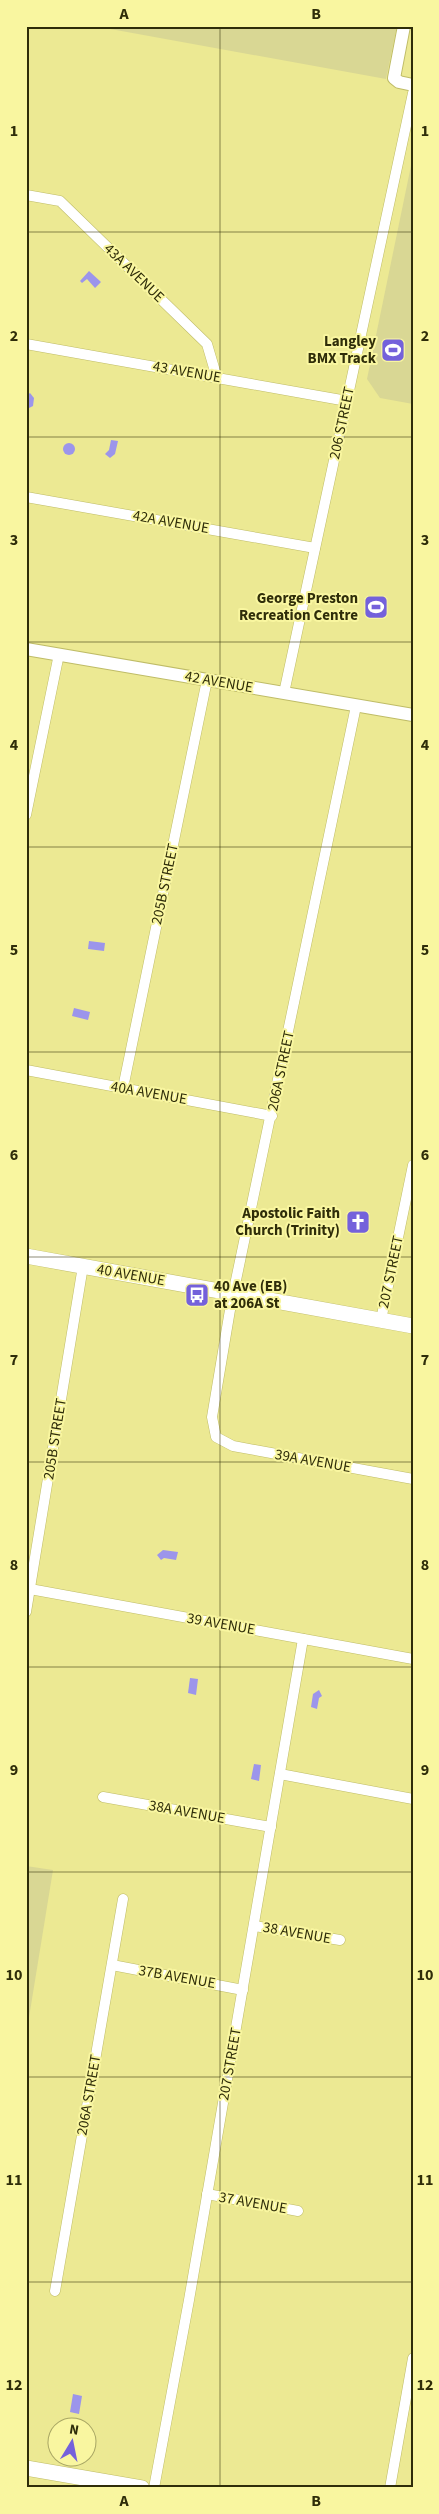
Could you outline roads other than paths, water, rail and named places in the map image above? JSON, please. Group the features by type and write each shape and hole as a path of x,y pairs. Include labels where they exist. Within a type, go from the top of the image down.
{"main road":[{"name":"40 AVENUE","path":"26,1256 413,1326"},
{"path":"26,2468 142,2488"}],"street":[{"path":"404,26 394,70 394,78 399,82 413,85"},
{"name":"206 STREET","path":"284,693 413,93"},
{"name":"43A AVENUE","path":"26,195 60,201 207,344 217,378"},
{"name":"43 AVENUE","path":"26,344 347,401"},
{"name":"42A AVENUE","path":"26,497 315,548"},
{"name":"42 AVENUE","path":"26,648 413,716"},
{"path":"26,815 59,654"},
{"name":"205B STREET","path":"123,1088 207,680"},
{"name":"206A STREET","path":"216,1436 212,1417 234,1294 356,706"},
{"name":"40A AVENUE","path":"26,1070 272,1116"},
{"name":"207 STREET","path":"381,1320 413,1165"},
{"name":"205B STREET","path":"26,1612 83,1266"},
{"name":"39A AVENUE","path":"216,1436 233,1446 413,1479"},
{"name":"39 AVENUE","path":"30,1589 413,1659"},
{"name":"207 STREET","path":"154,2488 208,2194 303,1639"},
{"path":"280,1774 413,1798"},
{"name":"38A AVENUE","path":"102,1797 271,1827"},
{"name":"206A STREET","path":"55,2291 123,1899"},
{"name":"38 AVENUE","path":"254,1926 340,1940"},
{"name":"37B AVENUE","path":"112,1965 243,1990"},
{"name":"37 AVENUE","path":"208,2194 298,2211"},
{"path":"390,2488 413,2358"}],"place":[{"name":"Langley BMX Track","path":"393,350"},
{"name":"George Preston Recreation Centre","path":"376,607"},
{"name":"Apostolic Faith Church (Trinity)","path":"358,1222"},
{"name":"40 Ave (EB) at 206A St","path":"197,1295"}]}
